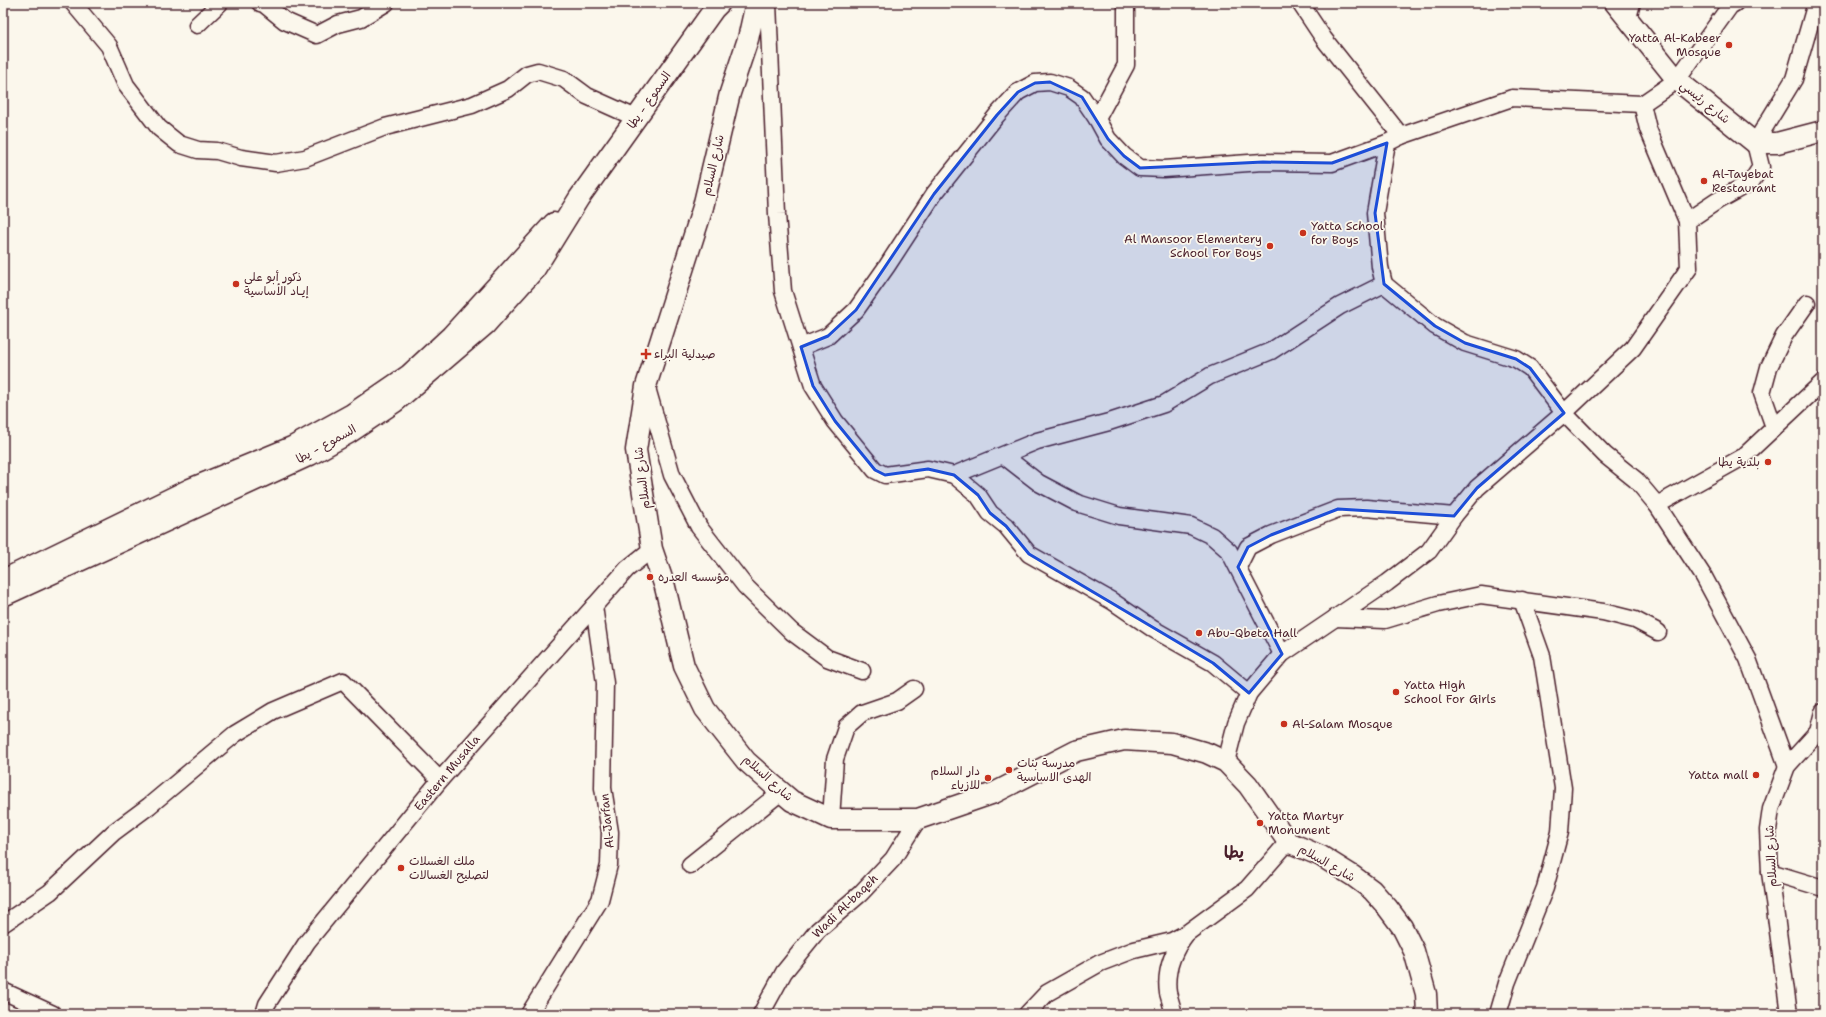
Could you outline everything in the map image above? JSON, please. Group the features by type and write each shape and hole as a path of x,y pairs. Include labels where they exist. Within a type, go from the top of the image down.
{"main road":[{"name":"السموع - يطا","path":"3,596 310,455 349,433 395,402 485,325 535,269 579,198 714,9 720,3"},
{"name":"شارع السلام","path":"756,3 748,39 730,93 703,207 646,386 636,450 652,549 665,587 684,666 705,709 746,761 781,792 792,801 831,818 918,819 994,793 1076,751 1124,740 1172,743 1207,753 1226,762 1257,797 1288,842 1321,856 1353,876 1372,890 1387,907 1402,927 1414,951 1426,994 1427,1014"},
{"name":"شارع رئيسي","path":"1615,3 1630,11 1677,80 1755,143"},
{"path":"1755,143 1777,143 1823,131"},
{"name":"السموع - يطا","path":"3,580 190,490 292,447 352,414 408,375 451,336 504,280 540,236 579,198"}],"street":[{"path":"73,3 110,46 126,85 159,128 179,144 198,150 218,151 241,158 276,163 305,158 385,127 472,105 508,89 527,74 538,71 564,79 587,96 636,118"},
{"path":"197,25 220,3"},
{"path":"260,3 264,4 285,21 316,35 338,24 361,18 386,3"},
{"path":"768,3 777,207 783,291 813,386 835,422 875,470 885,475 928,469 954,475 978,495 990,513 1006,526 1028,554 1112,601 1153,629 1213,663 1249,693"},
{"path":"1097,119 1126,65 1126,3"},
{"path":"1300,3 1394,140 1375,213 1380,267 1384,284 1435,326 1465,343 1516,359 1530,368 1564,413 1605,455 1636,480 1657,505 1704,577 1748,659 1787,766"},
{"path":"801,348 828,336 856,310 934,194 997,114 1018,92 1035,83 1050,82 1069,88 1082,97 1108,139 1124,156 1140,168 1164,169 1263,162 1332,163 1512,98 1642,104 1677,80 1730,6 1735,3"},
{"path":"1687,220 1751,182 1761,167 1755,143 1794,78 1816,3"},
{"path":"1226,762 1236,723 1249,693 1282,654 1387,583 1429,551 1454,516 1477,488 1564,413 1633,348 1689,268 1687,220 1648,129 1642,104"},
{"path":"954,475 1004,456 1037,441 1109,422 1164,404 1210,376 1271,351 1340,306 1384,284"},
{"path":"1774,427 1762,393 1770,367 1784,336 1807,303"},
{"path":"1657,505 1743,458 1823,382"},
{"path":"646,386 672,475 699,527 746,586 792,632 828,658 862,671"},
{"path":"1004,456 1039,483 1077,503 1119,516 1164,524 1180,524 1202,530 1221,542 1229,551 1238,567 1282,654"},
{"path":"1238,567 1248,547 1272,534 1338,509 1366,508 1454,516"},
{"name":"Eastern Musalla","path":"264,1014 267,1004 307,942 440,780 627,569 652,549"},
{"path":"1335,618 1385,620 1438,604 1481,595 1615,615 1635,620 1658,632"},
{"path":"1498,1014 1507,983 1545,888 1560,832 1563,788 1542,656 1522,600"},
{"name":"Al-Jarfan","path":"528,1014 600,900 609,865 611,838 603,788 605,683 594,606"},
{"path":"3,924 50,892 114,832 149,806 235,734 285,705 343,682 440,780"},
{"path":"831,818 835,759 846,727 862,713 897,701 914,689"},
{"name":"شارع السلام","path":"1788,1014 1770,872 1768,830 1771,808 1787,766 1821,733 1823,712"},
{"path":"690,865 781,792"},
{"name":"Wadi Al-baqeh","path":"761,1014 784,972 818,930 860,894 893,859 918,819"},
{"path":"1027,1014 1047,993 1100,963 1134,950 1172,941 1187,933 1247,889 1288,842"},
{"path":"1770,872 1823,888"},
{"path":"1174,1014 1168,991 1169,969 1177,948 1187,933"},
{"path":"3,991 53,1014"}],"highlighted area":[{"path":"1050,82 1082,97 1108,139 1124,156 1140,168 1263,162 1332,163 1387,143 1375,213 1384,284 1435,326 1465,343 1516,359 1530,368 1564,413 1477,488 1454,516 1338,509 1271,535 1248,547 1238,567 1282,654 1249,693 1213,663 1029,554 1006,526 990,513 978,495 954,475 928,469 885,475 875,470 835,421 813,386 801,347 828,336 856,310 934,194 997,115 1018,92 1035,83"}],"place":[{"name":"Yatta Al-Kabeer Mosque","path":"1729,45"},
{"name":"Al-Tayebat Restaurant","path":"1704,181"},
{"name":"Yatta School for Boys","path":"1303,233"},
{"name":"Al Mansoor Elementery School For Boys","path":"1270,246"},
{"name":"ذكور أبو علي إيـاد الأساسية","path":"236,284"},
{"name":"صيدلية البراء","path":"646,354"},
{"name":"بلدية يطا","path":"1768,462"},
{"name":"مؤسسه العدره","path":"650,577"},
{"name":"Abu-Qbeta Hall","path":"1199,633"},
{"name":"Yatta High School For Girls","path":"1396,692"},
{"name":"Al-Salam Mosque","path":"1284,724"},
{"name":"مدرسة بنات الهدى الاساسية","path":"1009,770"},
{"name":"Yatta mall","path":"1756,775"},
{"name":"دار السلام للازياء","path":"988,778"},
{"name":"Yatta Martyr Monument","path":"1260,823"},
{"name":"ملك الغسلات لتصليح الغسالات","path":"401,868"}],"district":[{"name":"يطا","path":"1234,852"}]}
